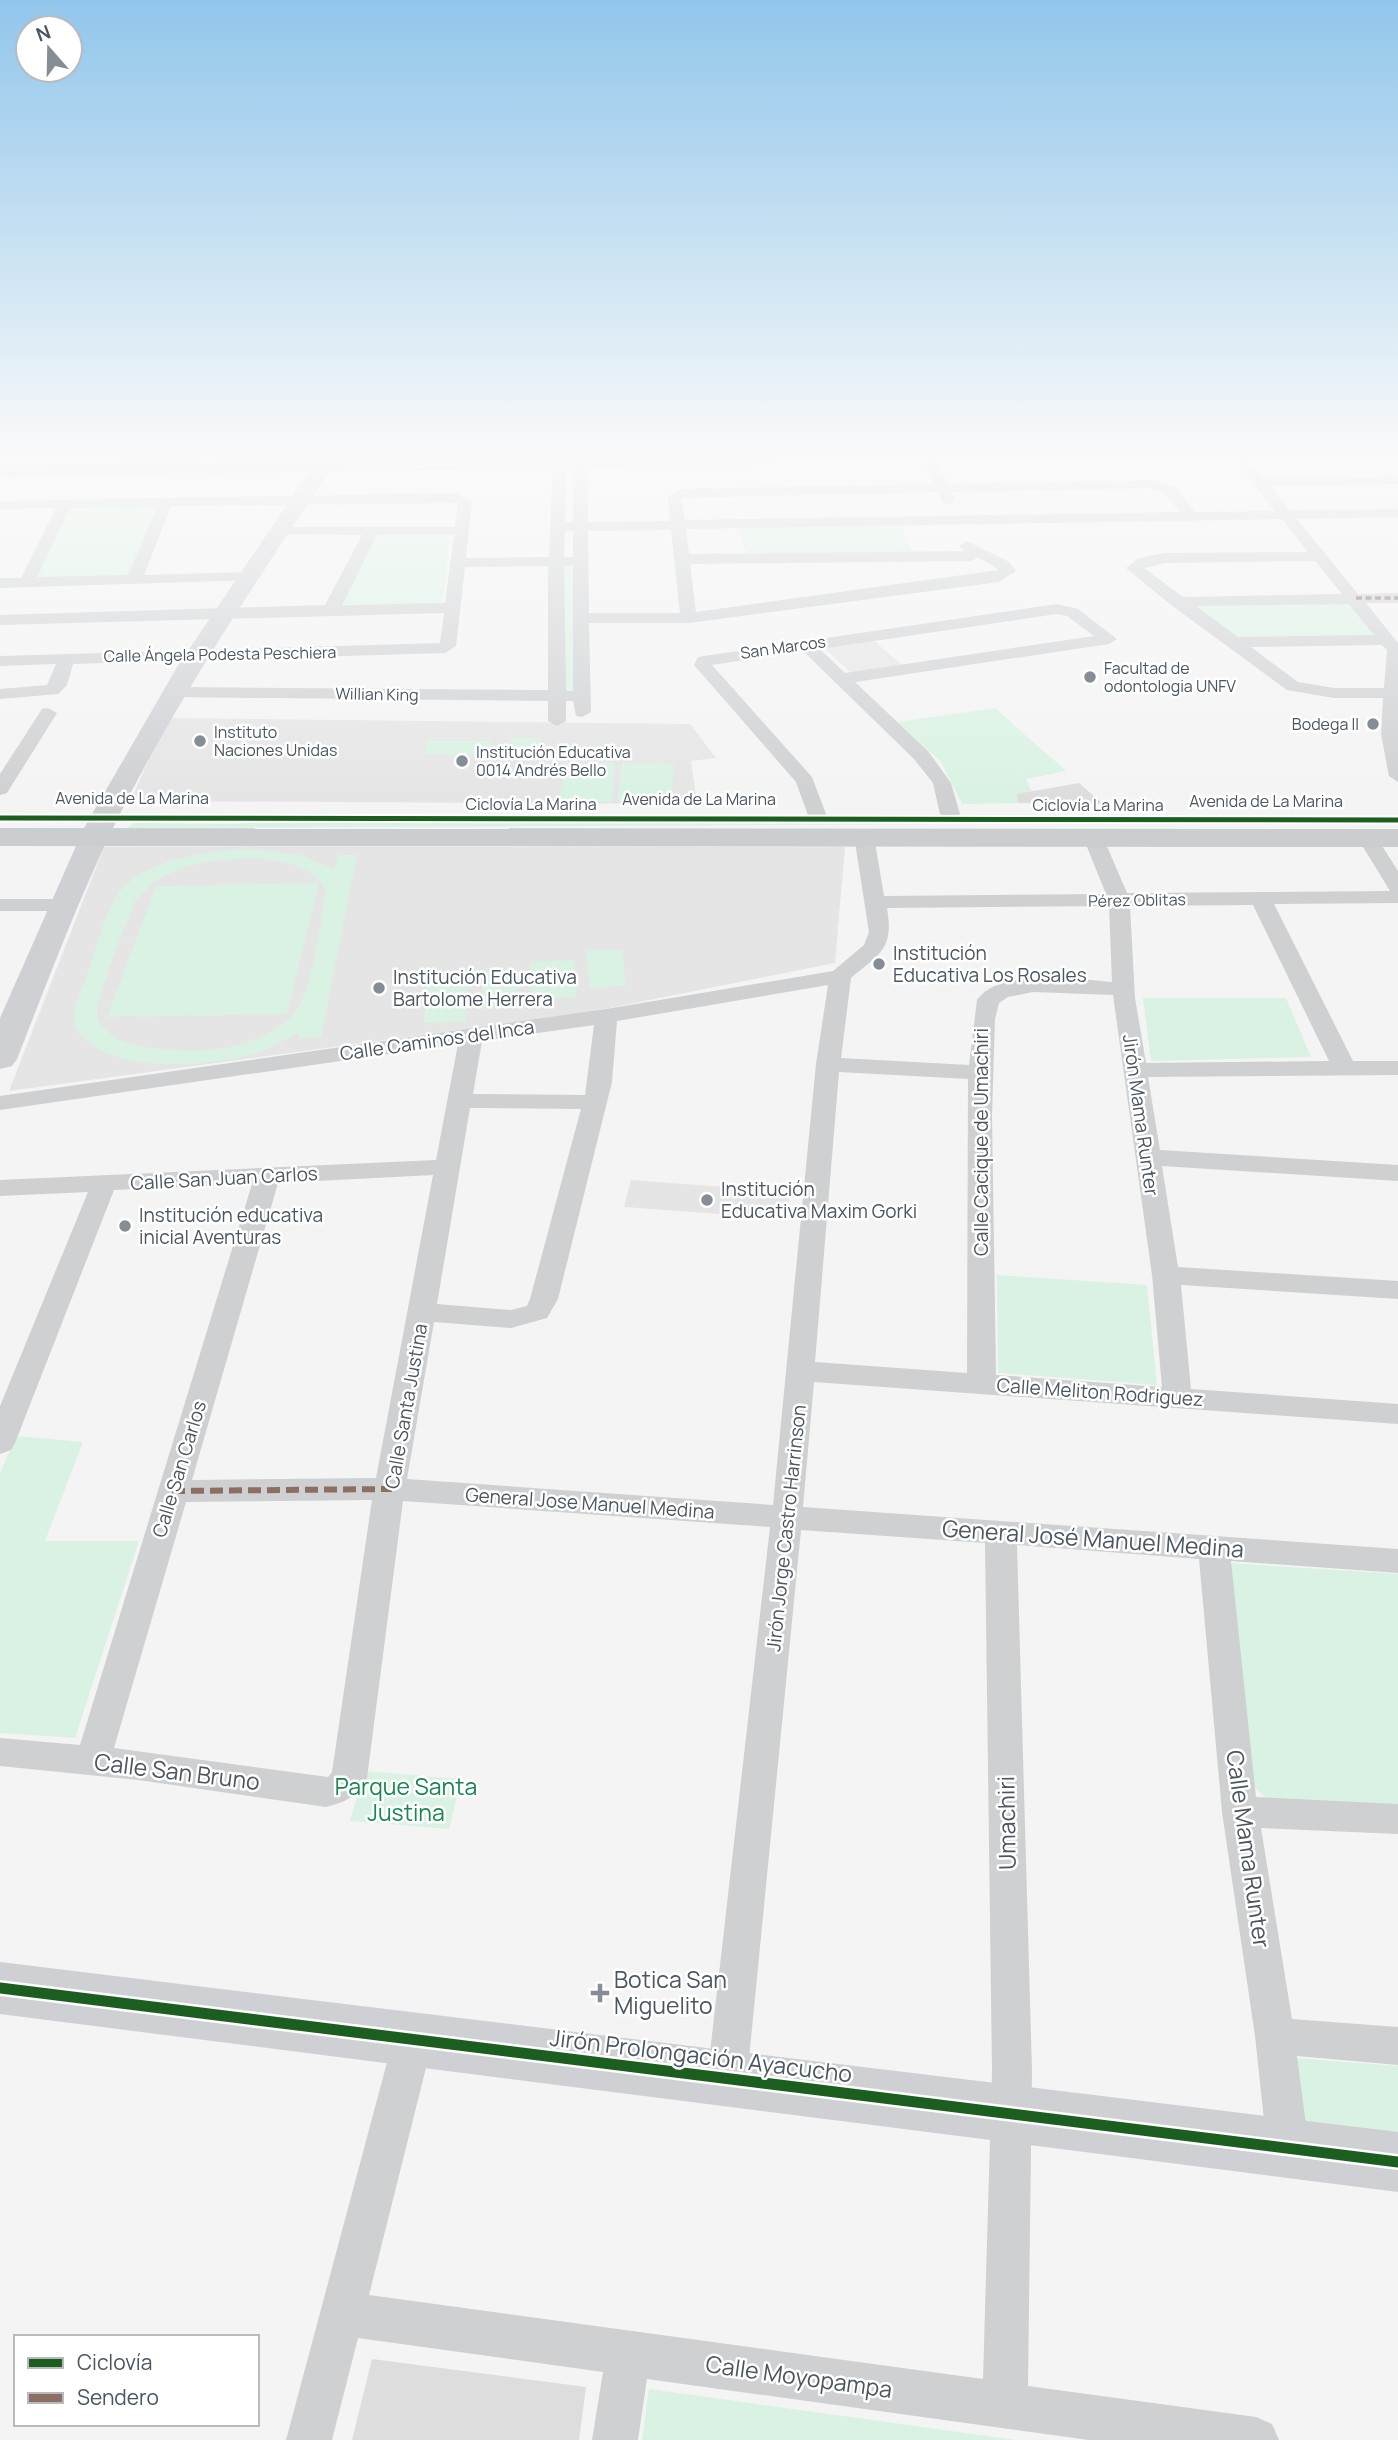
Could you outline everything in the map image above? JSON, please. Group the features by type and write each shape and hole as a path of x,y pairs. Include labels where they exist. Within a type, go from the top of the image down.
{"main road":[{"name":"Avenida de La Marina","path":"0,811 100,825 864,836 1398,838"},
{"name":"Avenida de La Marina","path":"0,837 100,825 816,814 1398,815"},
{"path":"1192,837 1251,827 1398,827"}],"street":[{"path":"26,583 31,573"},
{"path":"134,580 137,573"},
{"path":"0,1059 8,1023 100,825 173,691 250,573"},
{"path":"331,610 353,573"},
{"path":"0,620 452,608 457,573"},
{"path":"556,573 557,721"},
{"path":"581,573 582,705"},
{"path":"684,573 689,618"},
{"path":"978,573 981,579"},
{"path":"582,618 689,618 981,579 1006,573"},
{"path":"1140,573 1293,686 1334,693 1396,693"},
{"path":"1335,573 1395,649 1394,734 1398,776"},
{"path":"0,583 247,577"},
{"path":"1177,602 1398,598"},
{"name":"Calle Ángela Podesta Peschiera","path":"0,661 67,657 440,650 448,646 452,608"},
{"name":"San Marcos","path":"816,814 805,781 703,665 710,658 1057,609 1072,612 1110,639 840,679"},
{"path":"108,656 124,616"},
{"path":"27,660 43,619"},
{"path":"1231,642 1390,640"},
{"path":"805,644 936,772 950,814"},
{"path":"0,694 52,690 58,685 67,657"},
{"name":"Willian King","path":"173,691 555,696 582,705"},
{"path":"0,789 48,713"},
{"path":"0,751 26,751"},
{"path":"840,976 873,948 880,932 864,836"},
{"name":"Jirón Mama Runter","path":"1093,837 1119,900 1124,989 1166,1275 1177,1397"},
{"path":"1367,837 1398,888"},
{"name":"Pérez Oblitas","path":"877,902 1398,897"},
{"path":"1261,898 1345,1069"},
{"path":"0,905 65,905"},
{"name":"Calle Caminos del Inca","path":"0,1103 606,1016 840,976"},
{"name":"Jirón Jorge Castro Harrinson","path":"727,2079 787,1517 828,1065 840,976"},
{"name":"Calle Cacique de Umachiri","path":"982,1383 980,1073 981,1017 986,1002 998,993 1019,986 1124,989"},
{"path":"423,1312 511,1319 537,1312 544,1299 600,1082 606,1016"},
{"name":"Calle Santa Justina","path":"349,1779 378,1555 392,1489 471,1035"},
{"path":"828,1065 980,1073"},
{"path":"1136,1070 1398,1068"},
{"path":"460,1101 595,1102"},
{"path":"1147,1157 1398,1173"},
{"name":"Calle San Juan Carlos","path":"0,1188 449,1167"},
{"name":"Calle San Carlos","path":"93,1761 267,1177"},
{"path":"0,1443 104,1184"},
{"path":"1166,1275 1398,1290"},
{"name":"Calle Meliton Rodriguez","path":"801,1371 1398,1414"},
{"path":"172,1490 392,1489"},
{"name":"General Jose Manuel Medina","path":"392,1489 787,1517"},
{"name":"General José Manuel Medina","path":"787,1517 1398,1561"},
{"name":"Umachiri","path":"1001,1532 1012,2114"},
{"name":"Calle Mama Runter","path":"1214,1548 1240,1812 1275,2036 1288,2148"},
{"name":"Calle San Bruno","path":"0,1752 93,1761 326,1792 340,1789 349,1779"},
{"path":"1240,1812 1398,1819"},
{"name":"Jirón Prolongación Ayacucho","path":"0,1988 1398,2162"},
{"path":"1275,2036 1398,2046"},
{"path":"309,2440 413,2040"},
{"path":"1004,2406 1012,2114"},
{"name":"Calle Moyopampa","path":"342,2314 1256,2440"},
{"path":"615,2440 628,2354"}],"shaded area":[{"path":"873,640 902,665 851,673 823,647"},
{"name":"Institución Educativa 0014 Andrés Bello","path":"167,718 690,724 716,758 691,761 697,804 138,801 132,798"},
{"name":"Institución Educativa Bartolome Herrera","path":"104,847 845,847 835,963 584,1013 9,1091"},
{"name":"Institución Educativa Maxim Gorki","path":"631,1180 790,1192 786,1219 624,1207"}],"green space":[{"path":"39,573 130,573 128,577 36,579"},
{"path":"355,573 446,573 443,604 337,604"},
{"path":"560,573 573,573 575,691 562,693"},
{"path":"1351,601 1379,636 1235,638 1188,604"},
{"path":"995,708 1066,771 1026,779 1037,803 962,804 941,762 898,722"},
{"path":"512,738 541,738 536,758 508,757"},
{"path":"428,741 492,741 489,755 424,754"},
{"path":"565,763 615,763 612,802 559,802"},
{"path":"622,763 674,764 671,803 617,802"},
{"path":"285,820 1398,822 127,828 134,823 234,824"},
{"path":"250,849 304,856 334,870 338,855 357,855 321,1037 299,1038 299,1032 256,1053 189,1064 136,1061 112,1055 92,1045 78,1031 75,1010 114,900 125,886 156,866 195,855","holes":["265,859 309,872 322,884 326,892 310,978 297,1009 289,1019 268,1033 243,1043 226,1048 194,1051 131,1044 114,1037 102,1027 97,1013 98,1004 135,901 148,888 177,870 211,862"]},
{"path":"319,883 287,1014 107,1017 156,886"},
{"path":"622,950 626,986 590,988 586,951"},
{"path":"574,960 576,997 532,999 531,962"},
{"path":"518,972 517,1008 482,1009 483,973"},
{"path":"468,981 466,1021 424,1023 427,983"},
{"path":"1143,998 1286,998 1311,1057 1151,1061"},
{"path":"997,1275 1147,1285 1157,1385 998,1373"},
{"path":"16,1436 83,1442 45,1541 139,1541 75,1738 0,1733 0,1473"},
{"path":"1228,1563 1398,1574 1398,1811 1266,1799 1255,1787 1220,1567"},
{"name":"Parque Santa Justina","path":"364,1771 461,1779 449,1829 350,1821"},
{"path":"1294,2058 1398,2066 1398,2142 1306,2135"},
{"path":"649,2389 1016,2440 642,2440"}],"building":[{"path":"1079,783 1103,804 1018,803 1017,794"},
{"path":"372,2359 586,2387 579,2440 352,2440"}],"marked path":[{"path":"1356,598 1398,598"},
{"path":"172,1491 392,1489"}],"cycle path":[{"name":"Ciclovía La Marina","path":"0,818 1398,820"},
{"path":"0,1988 1398,2162"}],"place":[{"name":"Facultad de odontologia UNFV","path":"1090,677"},
{"name":"Bodega II","path":"1373,724"},
{"name":"Instituto Naciones Unidas","path":"200,741"},
{"name":"Institución Educativa 0014 Andrés Bello","path":"462,761"},
{"name":"Institución Educativa Los Rosales","path":"879,964"},
{"name":"Institución Educativa Bartolome Herrera","path":"379,988"},
{"name":"Institución Educativa Maxim Gorki","path":"707,1200"},
{"name":"Institución educativa inicial Aventuras","path":"125,1226"},
{"name":"Botica San Miguelito","path":"600,1993"}]}
